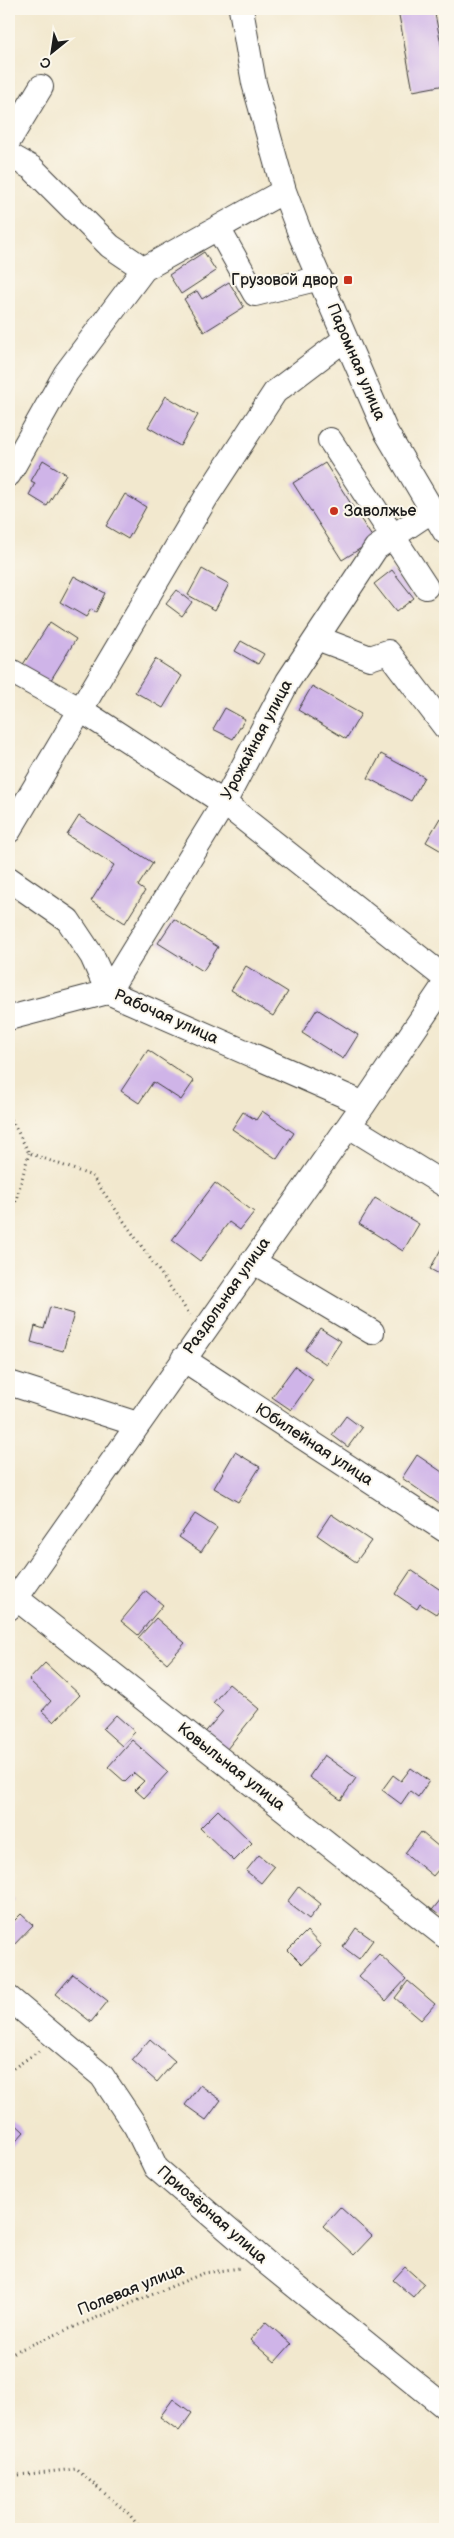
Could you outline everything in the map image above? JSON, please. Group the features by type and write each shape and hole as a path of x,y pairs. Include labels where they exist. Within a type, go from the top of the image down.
{"street":[{"name":"Паромная улица","path":"241,9 254,83 284,191 301,236 386,432 445,532"},
{"path":"9,140 41,87"},
{"path":"9,155 32,168 110,246 144,269"},
{"path":"9,474 66,373 144,269 284,191"},
{"path":"218,228 255,294 320,278"},
{"path":"9,831 207,496 275,392 345,339"},
{"path":"330,440 426,587"},
{"name":"Урожайная улица","path":"108,992 224,803 288,681 376,548 431,511"},
{"path":"317,638 370,658 388,652 445,727"},
{"path":"9,670 81,710 224,803 445,978"},
{"name":"Рабочая улица","path":"9,879 68,920 92,956 108,992 364,1104"},
{"name":"Раздольная улица","path":"12,1603 136,1424 349,1126 445,984"},
{"path":"9,1018 108,992"},
{"path":"349,1126 445,1185"},
{"path":"252,1262 372,1332"},
{"name":"Юбилейная улица","path":"183,1359 445,1530"},
{"path":"9,1383 136,1424"},
{"name":"Ковыльная улица","path":"12,1603 445,1936"},
{"name":"Приозёрная улица","path":"9,1998 102,2076 136,2127 156,2168 268,2264 445,2407"}],"path":[{"path":"9,1115 29,1153 92,1176 202,1332"},
{"path":"9,1226 29,1153"},
{"path":"9,2071 57,2038"},
{"name":"Полевая улица","path":"9,2354 204,2274 268,2264"},
{"path":"9,2476 76,2469 129,2514 141,2529"}],"building":[{"path":"434,9 445,64 445,85 413,91 398,10"},
{"path":"204,252 216,271 181,294 169,275"},
{"path":"229,282 244,307 204,332 184,299 197,291 202,299"},
{"path":"166,396 198,415 180,446 148,427"},
{"path":"43,460 66,474 47,506 29,495 35,483 31,481"},
{"name":"Заволжье","path":"325,463 374,540 342,560 293,483"},
{"path":"125,494 146,507 128,539 106,526"},
{"path":"202,569 229,584 215,610 188,595"},
{"path":"392,570 414,598 396,612 374,584"},
{"path":"74,576 105,593 96,612 91,609 86,617 60,602"},
{"path":"177,590 192,602 182,616 166,604"},
{"path":"50,622 76,639 49,683 22,666"},
{"path":"241,641 264,654 258,664 235,651"},
{"path":"155,659 182,676 163,708 135,692"},
{"path":"312,686 361,714 346,739 298,710"},
{"path":"225,708 245,719 233,739 213,729"},
{"path":"381,754 424,777 411,801 368,778"},
{"path":"79,816 153,863 138,886 145,891 125,923 91,901 114,865 67,835"},
{"path":"440,818 445,822 445,853 426,842"},
{"path":"174,919 218,947 203,971 158,943"},
{"path":"246,966 288,992 273,1016 231,990"},
{"path":"317,1009 358,1035 343,1059 302,1033"},
{"path":"148,1050 194,1081 181,1100 153,1082 139,1103 121,1091"},
{"path":"262,1111 294,1133 277,1159 232,1129 243,1112 256,1120"},
{"path":"215,1183 254,1212 240,1230 229,1222 200,1261 172,1240"},
{"path":"375,1198 419,1224 403,1251 359,1224"},
{"path":"445,1242 445,1277 430,1269"},
{"path":"50,1307 74,1314 63,1351 31,1342 35,1326 44,1329"},
{"path":"320,1328 341,1341 326,1364 305,1350"},
{"path":"295,1366 313,1379 291,1410 272,1397"},
{"path":"346,1416 362,1428 348,1447 332,1435"},
{"path":"235,1452 260,1467 238,1502 214,1488"},
{"path":"417,1455 445,1474 445,1508 402,1478"},
{"path":"195,1514 217,1528 201,1552 179,1537"},
{"path":"331,1514 371,1541 356,1562 317,1535"},
{"path":"411,1570 445,1593 445,1601 436,1614 420,1604 417,1609 395,1594"},
{"path":"146,1591 163,1605 138,1635 121,1621"},
{"path":"156,1618 185,1643 167,1663 138,1638"},
{"path":"45,1663 80,1695 54,1722 42,1711 51,1701 29,1680"},
{"path":"229,1684 259,1709 223,1754 202,1736 223,1711 213,1703"},
{"path":"116,1715 135,1732 122,1746 103,1729"},
{"path":"132,1740 168,1772 144,1798 135,1790 144,1781 134,1773 125,1782 108,1767"},
{"path":"324,1755 356,1778 341,1800 309,1777"},
{"path":"411,1768 429,1781 418,1797 410,1791 401,1804 382,1790 393,1775 401,1781"},
{"path":"218,1810 252,1843 234,1861 200,1828"},
{"path":"421,1832 445,1852 445,1862 433,1876 405,1853"},
{"path":"259,1855 274,1867 261,1883 246,1871"},
{"path":"299,1886 321,1904 309,1919 287,1902"},
{"path":"9,1894 15,1900 9,1906"},
{"path":"445,1894 445,1926 429,1914"},
{"path":"21,1914 33,1925 12,1947 9,1945 9,1915 14,1921"},
{"path":"356,1928 373,1940 359,1959 343,1947"},
{"path":"307,1931 321,1946 302,1964 288,1950"},
{"path":"379,1954 406,1979 386,2001 359,1976"},
{"path":"73,1974 108,2001 91,2022 56,1994"},
{"path":"408,1981 435,2004 421,2020 395,1998"},
{"path":"150,2039 175,2061 157,2082 132,2060"},
{"path":"200,2085 221,2100 206,2120 185,2105"},
{"path":"9,2118 24,2132 9,2149"},
{"path":"340,2207 372,2236 354,2255 323,2226"},
{"path":"405,2267 424,2284 413,2297 393,2280"},
{"path":"266,2322 291,2344 275,2362 250,2340"},
{"path":"173,2399 192,2413 179,2431 160,2417"}],"place":[{"name":"Грузовой двор","path":"348,280"},
{"name":"Заволжье","path":"334,511"}]}
